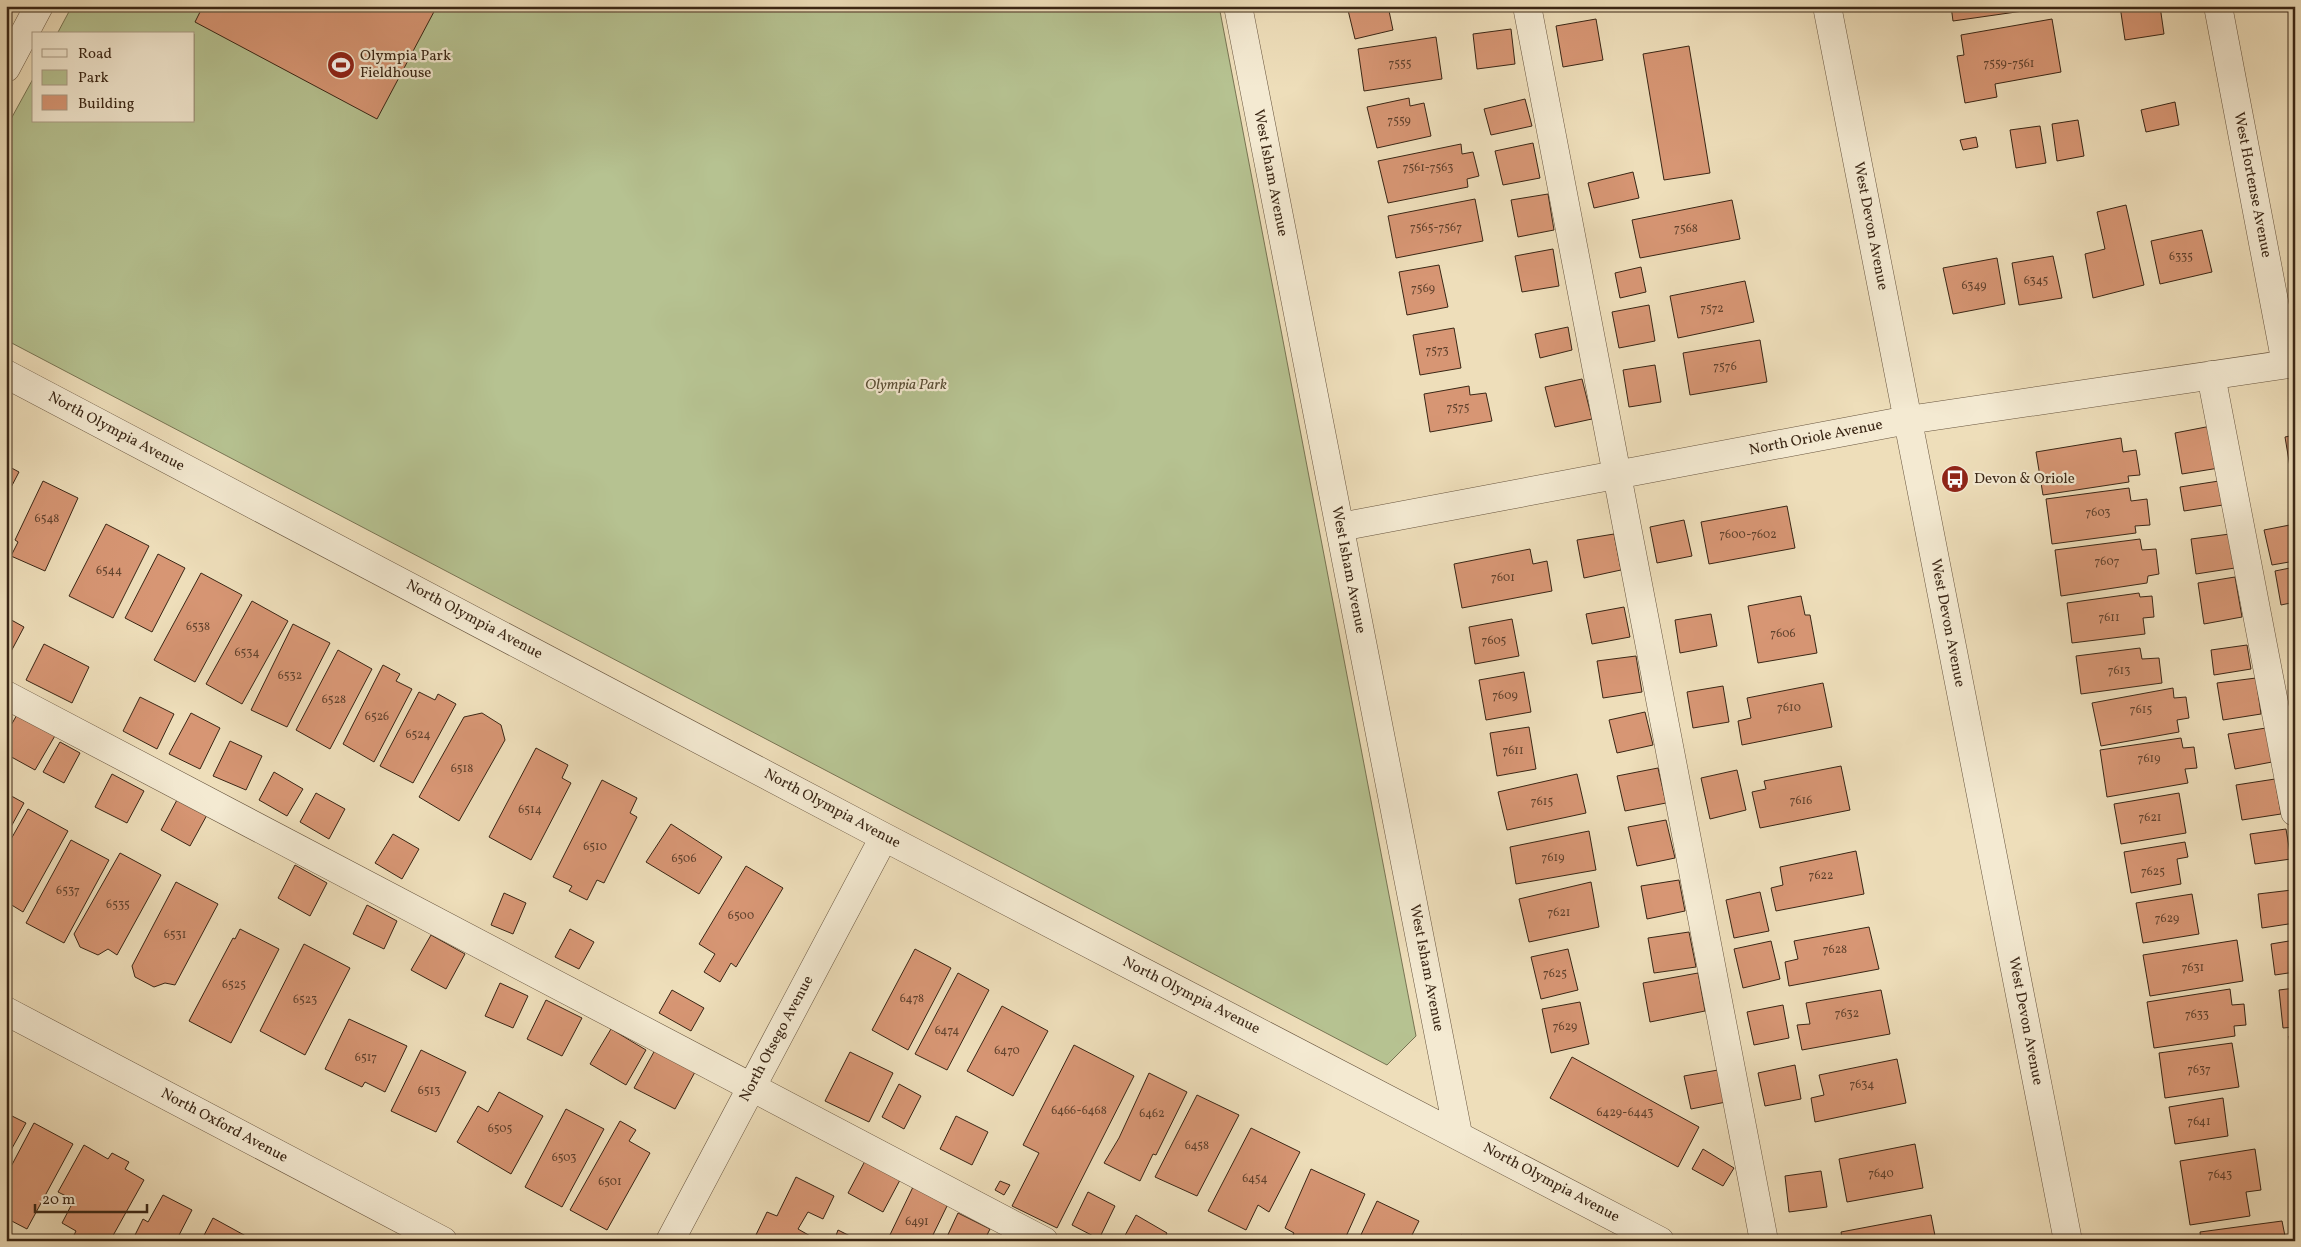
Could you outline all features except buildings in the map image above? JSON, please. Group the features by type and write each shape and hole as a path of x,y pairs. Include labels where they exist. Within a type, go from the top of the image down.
{"street":[{"path":"6,68 39,6"},
{"name":"West Isham Avenue","path":"1238,6 1458,1134"},
{"path":"1527,6 1764,1241"},
{"name":"West Devon Avenue","path":"1827,6 2068,1241"},
{"name":"West Hortense Avenue","path":"2218,6 2290,364"},
{"name":"North Oriole Avenue","path":"1340,527 1908,420 2290,364"},
{"name":"North Olympia Avenue","path":"6,374 884,837 1458,1134 1660,1241"},
{"path":"2211,375 2295,812"},
{"path":"6,695 1044,1241"},
{"name":"North Otsego Avenue","path":"670,1241 884,837"},
{"name":"North Oxford Avenue","path":"6,1011 442,1241"}],"green space":[{"name":"Olympia Park","path":"72,6 1219,6 1416,1036 1387,1065 6,340 6,128 32,81 32,122 195,122 195,32 58,32"}],"place":[{"name":"Olympia Park Fieldhouse","path":"341,65"},
{"name":"Devon & Oriole","path":"1955,479"}]}
